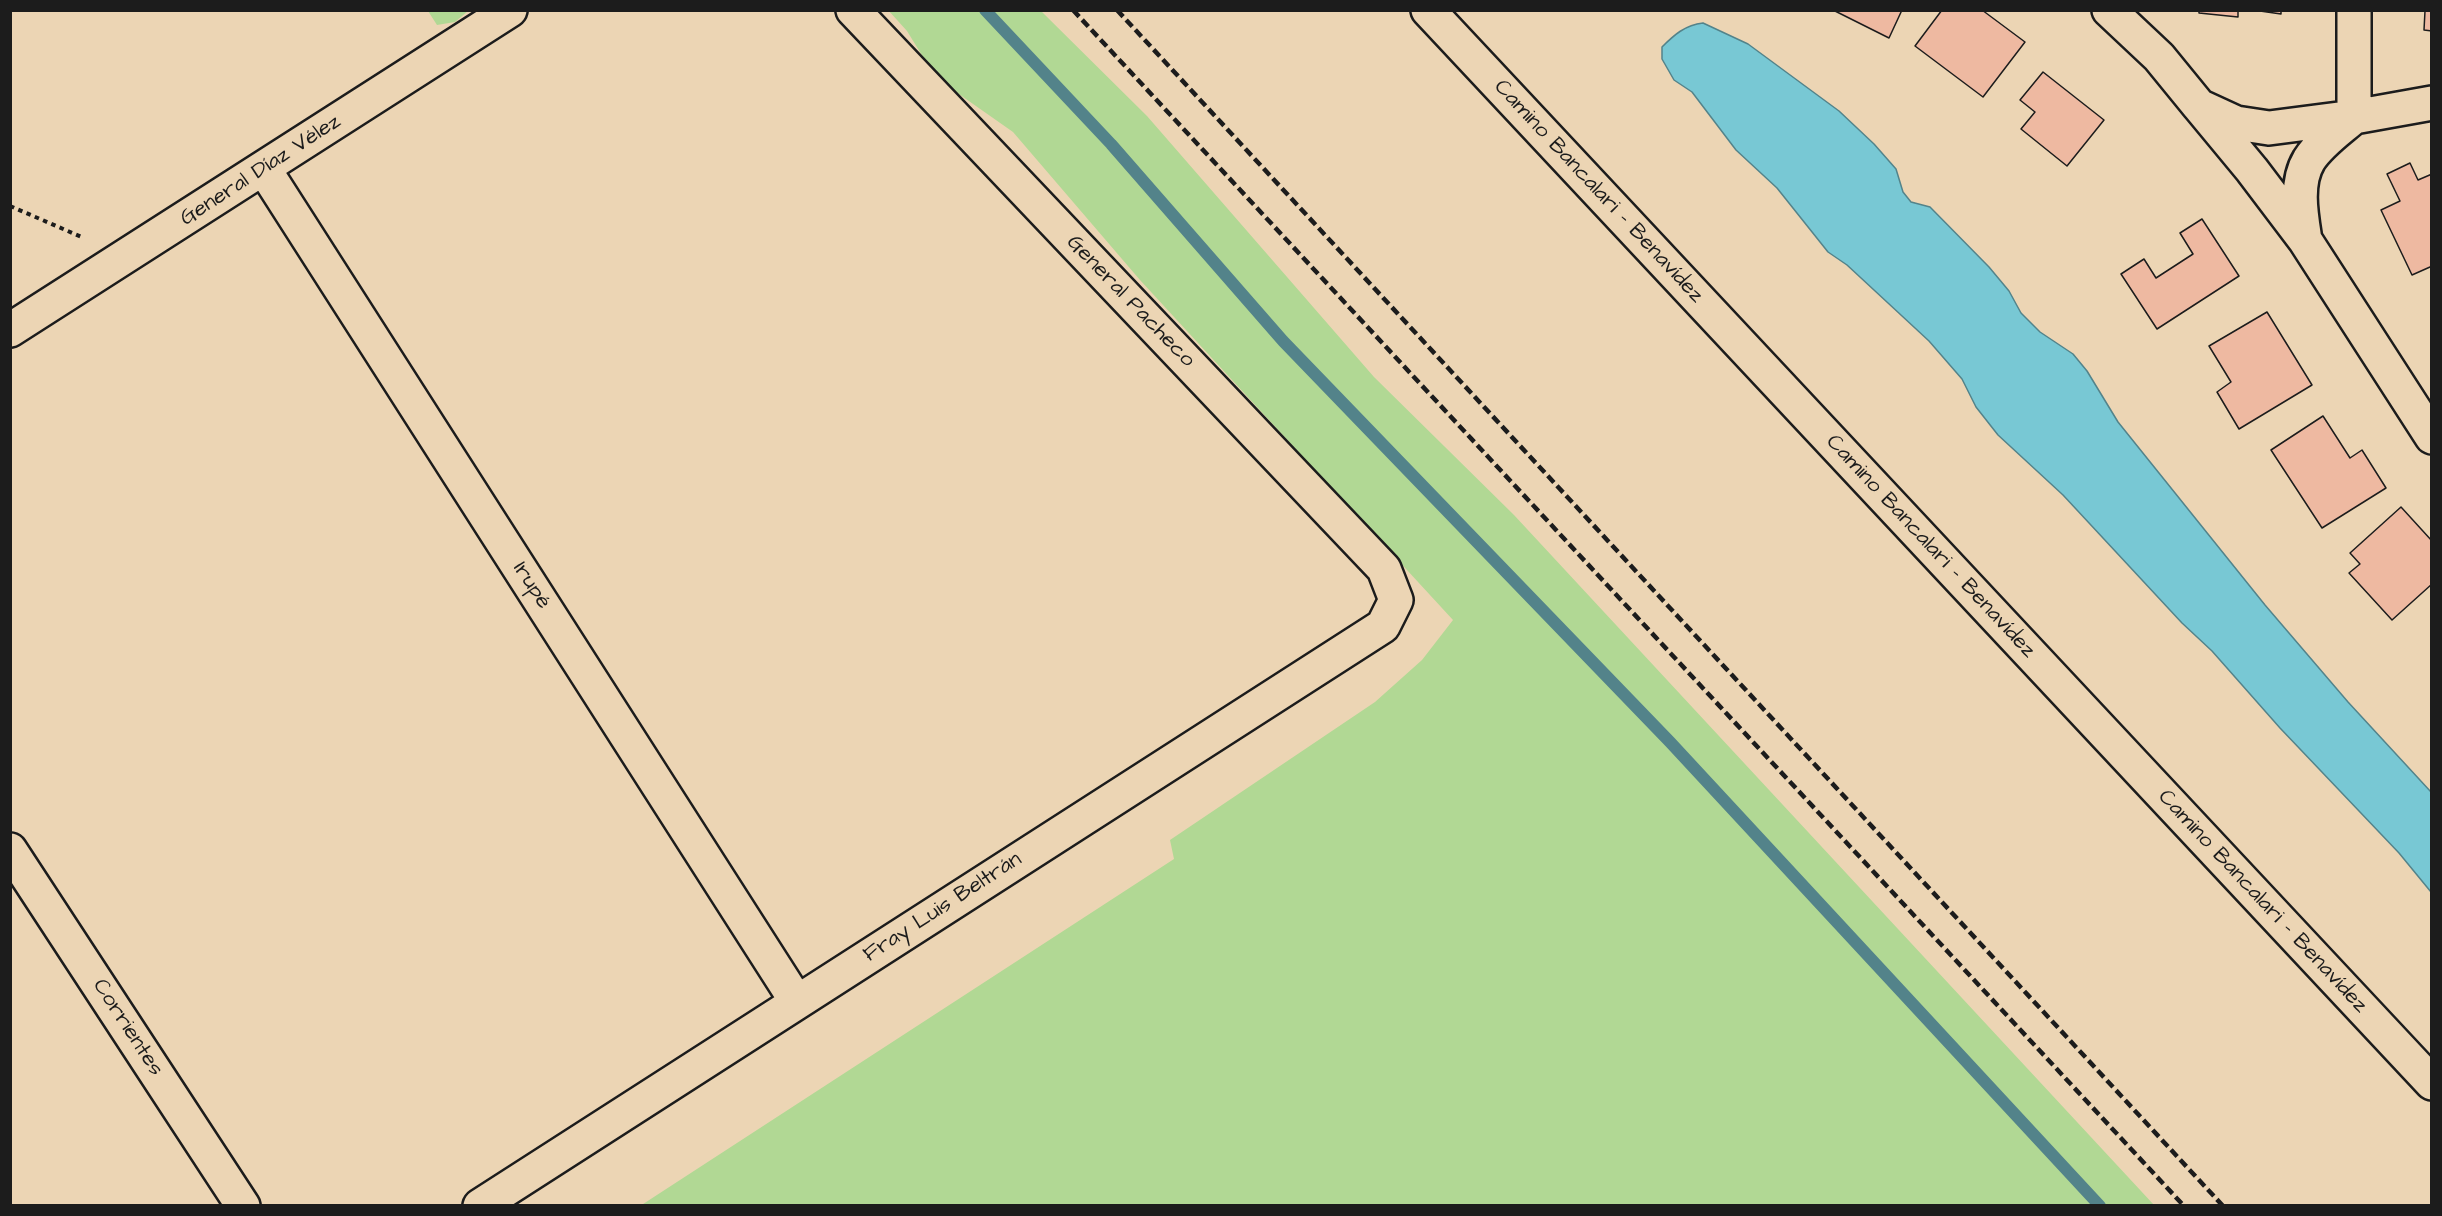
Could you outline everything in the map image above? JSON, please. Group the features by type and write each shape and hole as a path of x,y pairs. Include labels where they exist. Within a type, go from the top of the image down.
{"street":[{"name":"General Díaz Vélez","path":"10,330 510,10"},
{"name":"General Pacheco","path":"853,10 1384,569 1396,600"},
{"name":"Camino Bancalari - Benavídez","path":"1428,10 2432,1083"},
{"path":"2109,10 2158,57 2306,240 2432,437"},
{"path":"2306,240 2300,212 2303,178 2309,161 2320,147 2354,117 2354,10"},
{"path":"2199,106 2235,123 2269,128 2354,117 2432,103"},
{"name":"Irupé","path":"264,169 797,1002"},
{"name":"Fray Luis Beltrán","path":"480,1206 1383,626 1396,600"},
{"name":"Corrientes","path":"10,850 243,1206"}],"path":[{"path":"10,206 126,257"}],"green space":[{"path":"888,10 1041,11 1147,116 1374,377 1514,515 2154,1205 640,1206 1174,859 1170,840 1375,702 1422,660 1453,620 1140,280 1013,132 936,78 907,31"},
{"path":"428,11 468,11 455,22 437,25"}],"water":[{"path":"1703,23 1748,44 1839,111 1874,144 1896,169 1903,192 1911,202 1930,207 1989,267 2009,291 2021,313 2040,332 2073,354 2087,371 2118,422 2265,605 2348,702 2431,792 2431,892 2399,853 2280,728 2212,651 2182,623 2063,495 1998,435 1976,407 1962,379 1929,341 1847,265 1828,252 1777,188 1736,150 1692,92 1674,80 1662,59 1662,47 1680,31"}],"building":[{"path":"1833,10 1902,10 1889,38"},
{"path":"1942,10 1982,10 2025,42 1983,97 1915,46"},
{"path":"2199,10 2238,10 2238,17 2199,13"},
{"path":"2253,10 2281,10 2281,14"},
{"path":"2420,10 2432,10 2432,31 2424,30 2425,11"},
{"path":"2043,72 2104,120 2067,166 2021,129 2035,112 2020,100"},
{"path":"2410,163 2418,180 2432,174 2432,269 2430,267 2412,275 2381,210 2400,201 2387,174"},
{"path":"2202,219 2239,276 2157,329 2121,274 2144,259 2156,278 2193,254 2180,233"},
{"path":"2267,312 2312,385 2239,429 2217,392 2231,382 2209,346"},
{"path":"2323,416 2350,458 2362,450 2386,488 2322,528 2271,450"},
{"path":"2401,507 2432,541 2432,584 2392,620 2349,573 2360,564 2350,553"}],"waterway":[{"path":"985,10 1111,144 1283,341 1670,742 2100,1206"}],"railway":[{"path":"1073,10 2184,1206"},
{"path":"1117,10 2223,1206"}]}
